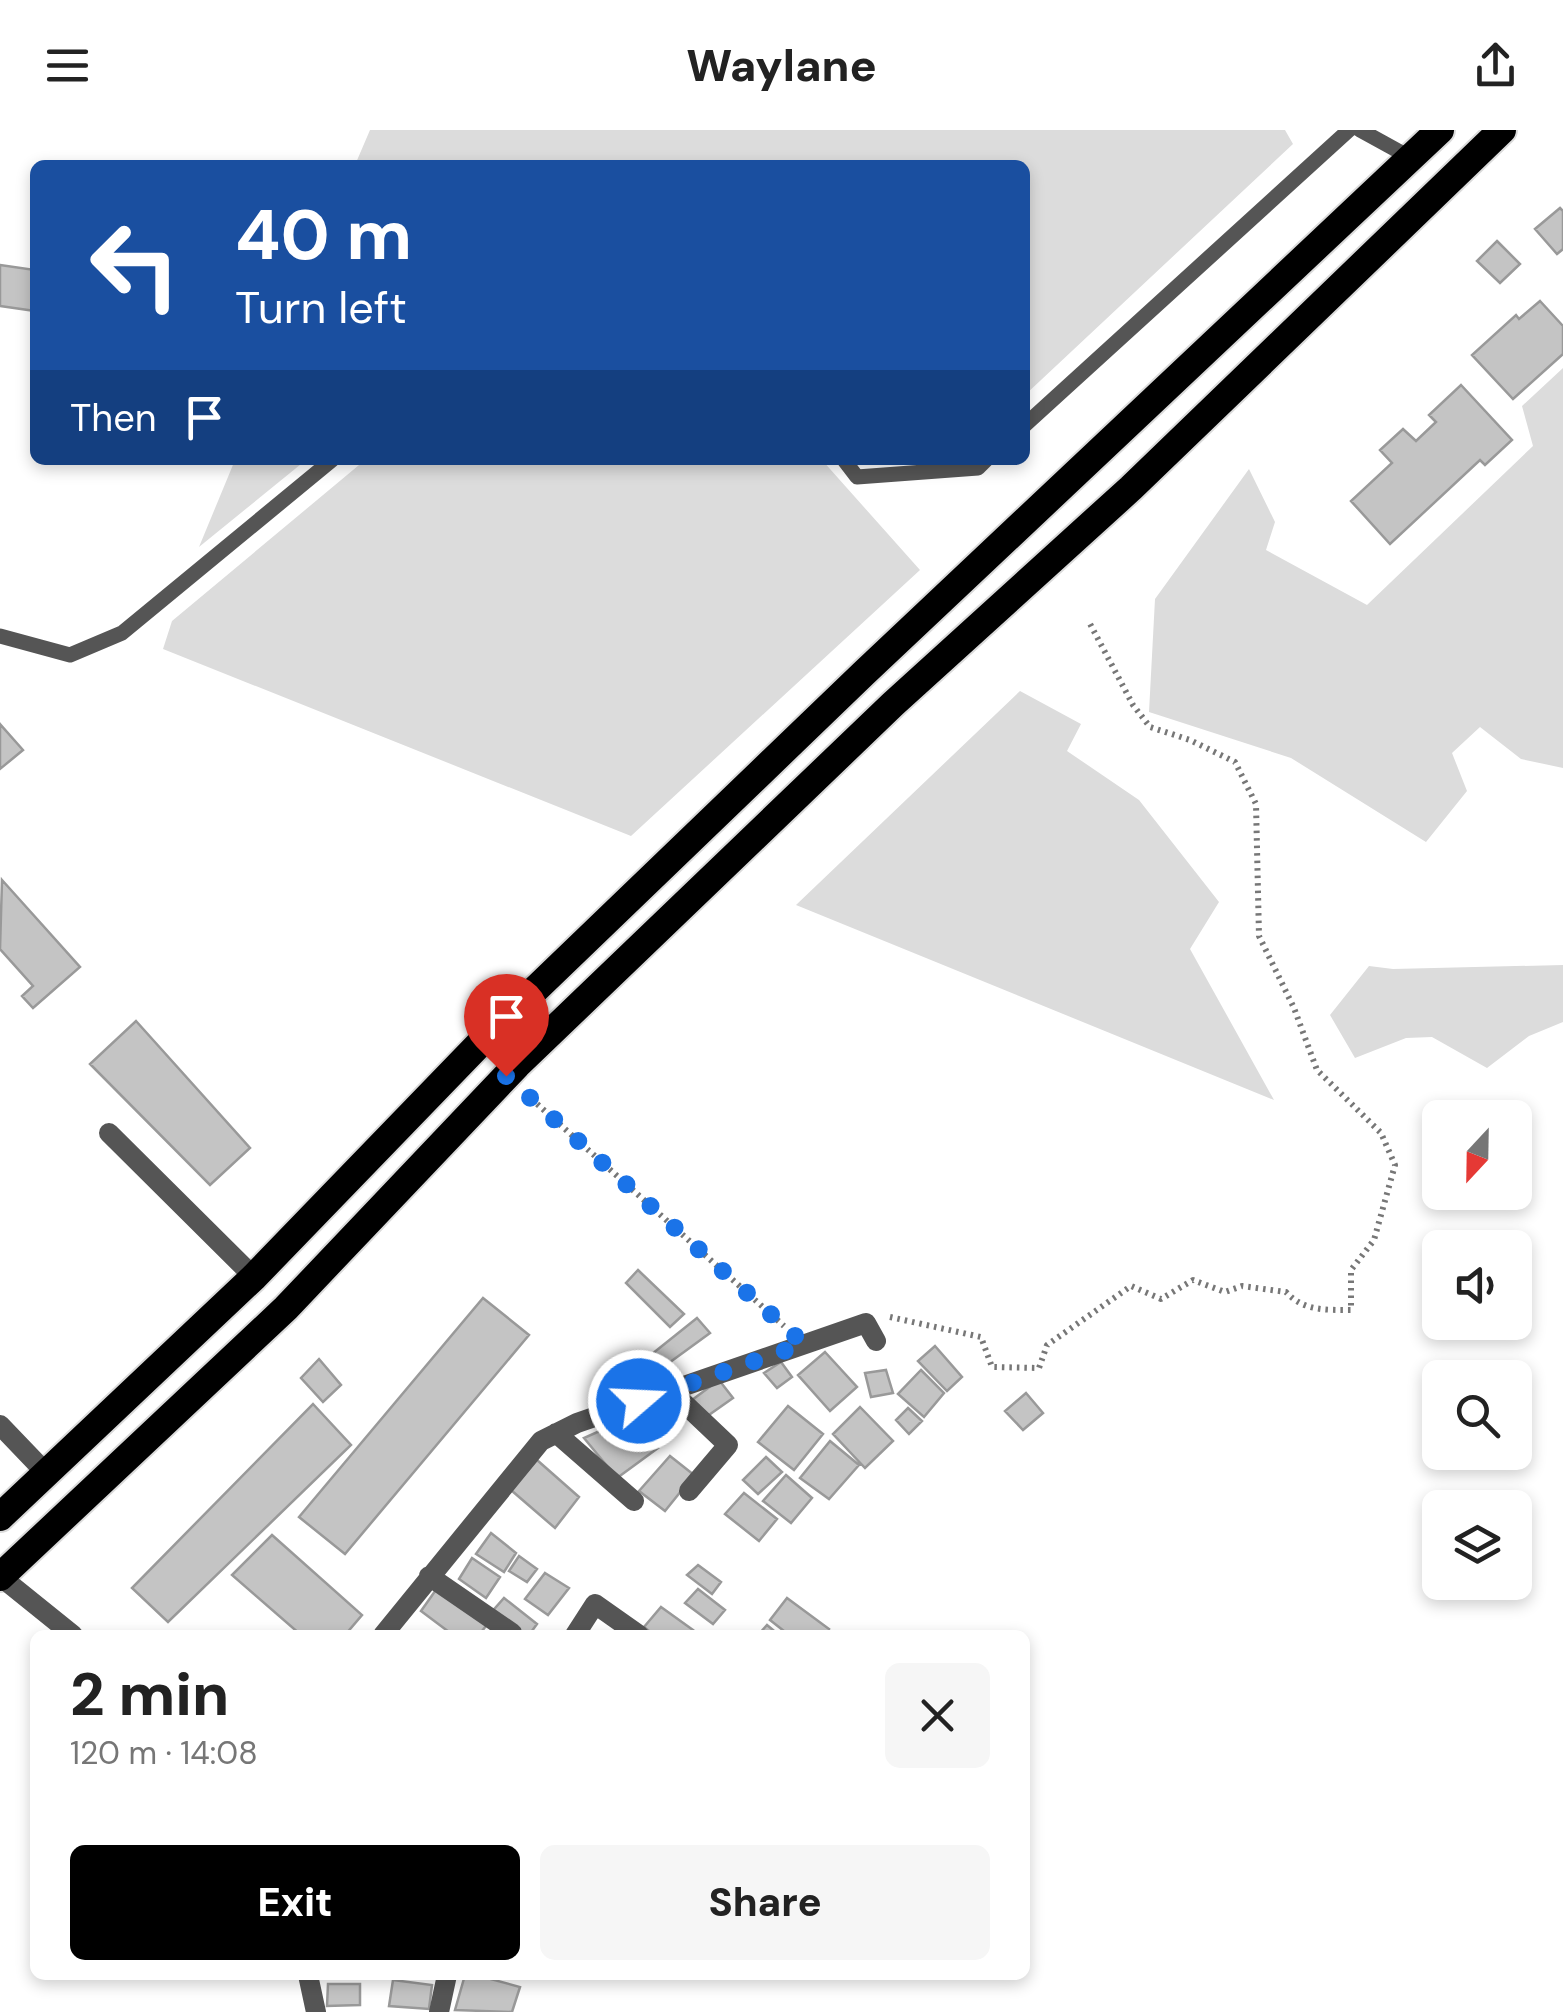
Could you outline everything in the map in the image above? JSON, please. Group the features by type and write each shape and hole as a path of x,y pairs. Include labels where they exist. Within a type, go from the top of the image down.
{"highway":[{"path":"0,1517 254,1277 488,1035 1440,130"},
{"path":"0,1577 286,1308 506,1076 894,704 1131,488 1502,130"}],"street":[{"path":"109,1133 254,1277"},
{"path":"386,1630 541,1440 670,1390 866,1323 876,1341"},
{"path":"670,1390 728,1445 689,1491"},
{"path":"0,1425 46,1473"},
{"path":"556,1433 634,1500"},
{"path":"429,1576 508,1630"},
{"path":"0,1577 67,1630"},
{"path":"578,1630 595,1604 632,1630"},
{"path":"309,1980 316,2012"},
{"path":"439,2012 446,1980"}],"lane":[{"path":"1030,420 1349,130"},
{"path":"1360,130 1411,158"},
{"path":"0,636 70,655 122,634 326,465"},
{"path":"848,465 857,476 981,465"}],"path":[{"path":"876,1341 890,1317 981,1337 992,1367 1040,1368 1047,1345 1131,1286 1161,1300 1193,1280 1226,1292 1242,1286 1286,1292 1296,1304 1323,1310 1351,1310 1351,1270 1374,1240 1395,1165 1382,1133 1318,1070 1260,936 1256,804 1235,762 1190,740 1150,727 1133,705 1088,620"},
{"path":"506,1076 804,1344"}],"shaded area":[{"path":"370,130 1285,130 1293,144 1030,390 1030,160 357,160"},
{"path":"1563,368 1563,768 1521,759 1480,727 1452,753 1467,791 1426,842 1291,758 1149,712 1155,599 1249,469 1275,522 1266,550 1367,605 1533,446 1522,406"},
{"path":"233,465 300,465 199,547"},
{"path":"359,465 826,465 920,570 631,836 163,649 172,621"},
{"path":"1020,691 1081,724 1067,751 1139,800 1219,902 1190,949 1274,1100 796,905"},
{"path":"1563,965 1563,1022 1529,1036 1487,1068 1432,1037 1406,1038 1355,1058 1330,1015 1369,966 1393,969"}],"building":[{"path":"1560,208 1563,249 1557,254 1535,229"},
{"path":"1497,241 1520,264 1500,283 1477,261"},
{"path":"0,265 30,269 30,310 0,306"},
{"path":"1540,301 1563,326 1563,354 1513,399 1472,355 1516,315 1519,319"},
{"path":"1461,385 1512,440 1485,465 1480,460 1390,544 1351,501 1392,463 1380,450 1403,429 1416,441 1436,422 1429,415"},
{"path":"0,724 23,750 0,769"},
{"path":"2,880 80,967 33,1008 22,996 33,986 0,949"},
{"path":"136,1021 250,1148 210,1185 90,1064"},
{"path":"638,1270 684,1314 670,1327 626,1283"},
{"path":"483,1298 529,1335 345,1554 299,1517"},
{"path":"697,1318 710,1333 662,1368 652,1354"},
{"path":"935,1346 962,1377 947,1391 918,1361"},
{"path":"825,1352 857,1387 830,1411 798,1375"},
{"path":"319,1359 341,1385 323,1402 301,1378"},
{"path":"781,1362 792,1377 777,1388 764,1373"},
{"path":"886,1370 893,1393 871,1397 865,1373"},
{"path":"921,1370 944,1393 924,1417 898,1394"},
{"path":"719,1380 733,1398 706,1417 692,1400"},
{"path":"1026,1393 1043,1413 1023,1430 1005,1411"},
{"path":"313,1404 351,1445 168,1622 132,1588"},
{"path":"788,1406 823,1434 794,1470 758,1442"},
{"path":"860,1407 893,1441 865,1468 833,1434"},
{"path":"908,1408 922,1421 909,1434 896,1420"},
{"path":"633,1416 658,1448 617,1478 584,1438"},
{"path":"830,1441 859,1465 829,1499 800,1478"},
{"path":"670,1456 694,1475 665,1511 639,1491"},
{"path":"766,1457 782,1472 758,1494 743,1480"},
{"path":"537,1460 579,1497 555,1528 511,1490"},
{"path":"786,1475 812,1498 791,1523 763,1501"},
{"path":"744,1493 777,1519 759,1541 725,1514"},
{"path":"491,1533 516,1553 504,1572 476,1554"},
{"path":"272,1535 362,1615 349,1630 295,1630 232,1575"},
{"path":"519,1556 537,1569 527,1582 509,1571"},
{"path":"472,1558 500,1577 486,1598 459,1579"},
{"path":"698,1565 721,1582 712,1594 687,1575"},
{"path":"545,1573 569,1588 548,1615 525,1599"},
{"path":"438,1587 489,1622 483,1630 446,1630 421,1611"},
{"path":"698,1589 725,1610 713,1624 685,1603"},
{"path":"504,1598 537,1624 533,1630 512,1630 489,1615"},
{"path":"787,1598 829,1629 783,1630 770,1620"},
{"path":"661,1607 693,1630 648,1630 644,1627"},
{"path":"393,1980 432,1985 429,2009 389,2006"},
{"path":"464,1980 494,1980 520,1987 512,2012 455,2010"},
{"path":"328,1984 360,1984 360,2005 327,2006"}],"route":[{"path":"506,1076 804,1344 639,1401"}]}
